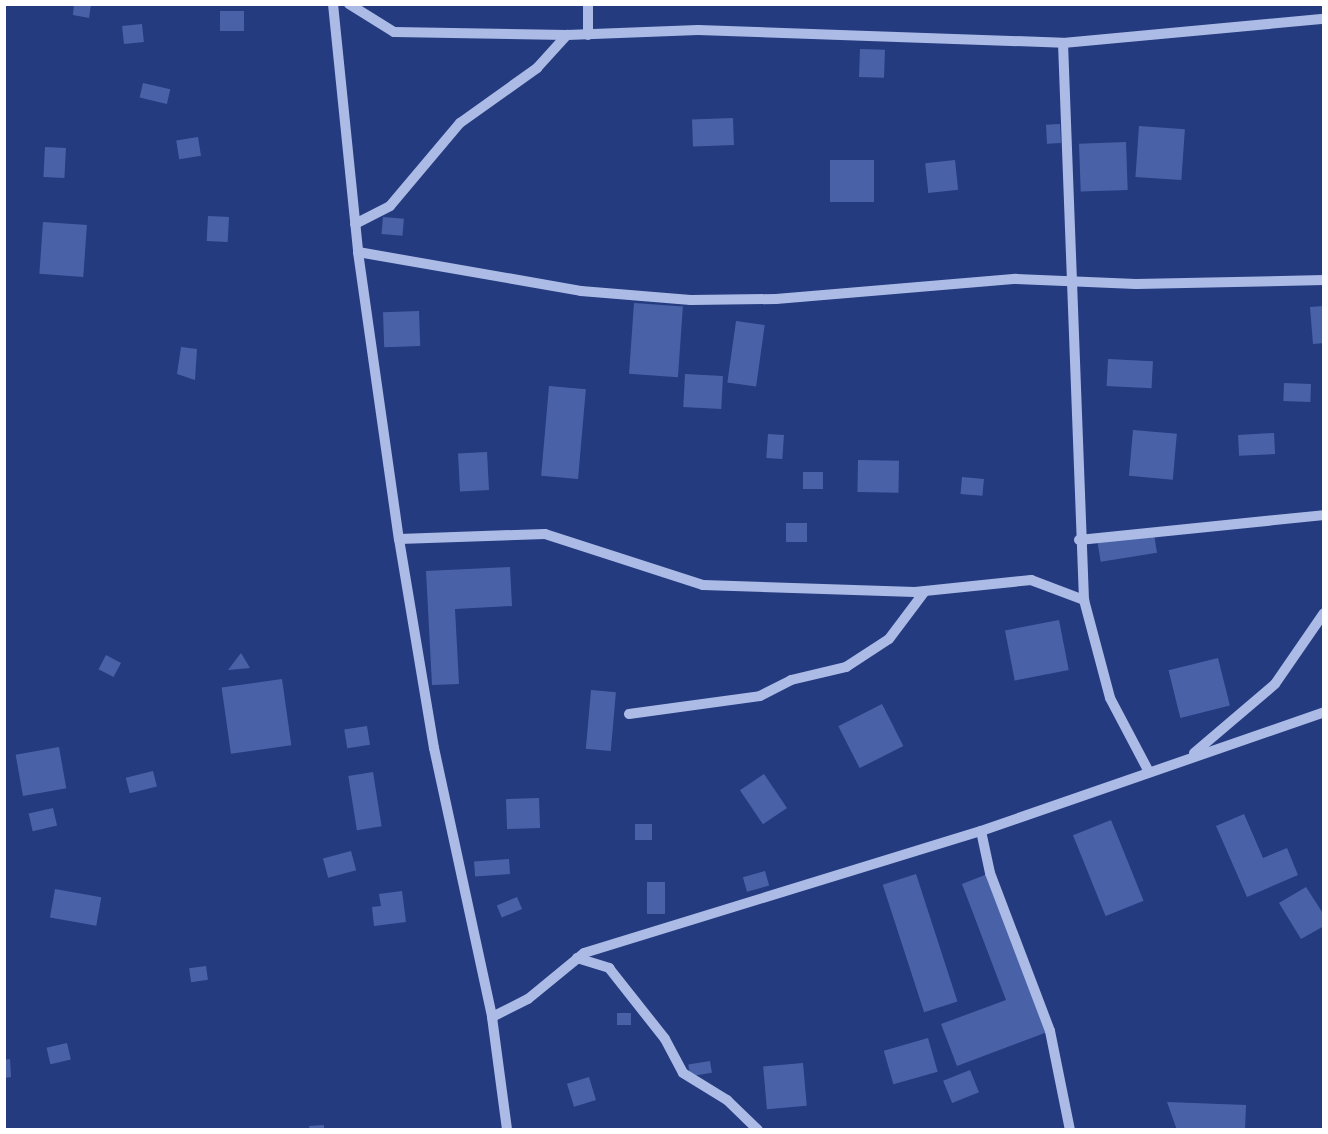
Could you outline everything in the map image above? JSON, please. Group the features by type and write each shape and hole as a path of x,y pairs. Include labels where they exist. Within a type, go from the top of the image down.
{"street":[{"path":"333,4 358,252 399,539 434,748 492,1017 507,1130"},
{"path":"349,4 394,32 588,35 698,30 1063,43 1323,18"},
{"path":"588,4 588,35"},
{"path":"355,224 390,206 460,123 537,68 567,35"},
{"path":"1063,43 1076,277 1079,540 1084,600 1110,698 1149,772"},
{"path":"358,252 581,291 691,300 1076,277 1136,284 1323,280"},
{"path":"1079,540 1323,515"},
{"path":"399,539 544,534 703,585 925,591 1031,580 1084,600"},
{"path":"629,714 760,696 791,680 846,667 889,639 925,591"},
{"path":"1184,760 1275,684 1323,613"},
{"path":"492,1017 528,999 577,958 981,831 1323,712"},
{"path":"981,831 990,873 1050,1031 1070,1130"},
{"path":"577,958 609,968 665,1039 683,1073 727,1100 759,1130"}],"building":[{"path":"74,4 91,4 89,18 73,15"},
{"path":"220,11 244,11 244,31 220,31"},
{"path":"142,24 144,42 124,44 122,26"},
{"path":"860,49 885,50 884,78 859,77"},
{"path":"143,83 170,89 167,104 140,98"},
{"path":"733,118 734,145 693,146 692,119"},
{"path":"1060,124 1061,143 1047,144 1046,125"},
{"path":"1139,126 1185,129 1181,180 1135,177"},
{"path":"198,137 201,156 179,159 176,140"},
{"path":"1126,142 1128,190 1081,192 1079,144"},
{"path":"45,147 66,148 64,178 43,177"},
{"path":"830,160 874,160 874,202 830,202"},
{"path":"955,160 958,190 928,193 925,163"},
{"path":"208,216 229,217 228,242 207,241"},
{"path":"383,217 404,219 402,236 382,234"},
{"path":"43,222 87,225 83,277 39,274"},
{"path":"634,303 683,306 678,377 629,374"},
{"path":"1324,306 1324,343 1313,344 1310,307"},
{"path":"419,311 420,346 384,347 383,312"},
{"path":"736,321 765,325 756,386 727,382"},
{"path":"181,347 197,349 195,380 177,374"},
{"path":"1108,359 1153,361 1152,388 1107,386"},
{"path":"685,374 723,376 721,409 683,407"},
{"path":"1284,383 1311,384 1310,402 1283,401"},
{"path":"549,386 586,389 578,479 541,476"},
{"path":"1133,430 1177,434 1173,480 1129,476"},
{"path":"1274,433 1275,454 1239,456 1238,435"},
{"path":"768,434 784,435 782,459 766,458"},
{"path":"487,452 489,490 460,491 458,454"},
{"path":"858,460 899,461 898,493 857,492"},
{"path":"803,472 823,472 823,489 803,489"},
{"path":"962,477 984,479 982,496 961,494"},
{"path":"786,523 807,523 807,542 786,542"},
{"path":"1154,534 1157,553 1101,562 1098,543"},
{"path":"510,567 512,606 455,609 459,684 432,685 426,571"},
{"path":"1059,620 1069,670 1015,681 1005,630"},
{"path":"241,653 250,668 228,670"},
{"path":"106,655 121,663 113,677 98,669"},
{"path":"1218,658 1230,706 1180,718 1169,670"},
{"path":"282,679 291,745 231,754 222,687"},
{"path":"591,690 616,692 611,751 586,749"},
{"path":"882,704 903,746 860,768 838,726"},
{"path":"367,726 370,745 347,748 344,730"},
{"path":"59,747 66,788 23,796 16,755"},
{"path":"153,771 157,787 130,793 126,778"},
{"path":"373,772 382,826 357,830 348,776"},
{"path":"764,774 787,808 763,824 740,790"},
{"path":"539,798 540,828 507,829 506,799"},
{"path":"53,808 57,826 33,831 29,814"},
{"path":"1244,814 1263,858 1287,848 1298,875 1247,897 1216,826"},
{"path":"1111,820 1144,901 1106,916 1073,835"},
{"path":"635,824 652,824 652,840 635,840"},
{"path":"351,851 356,870 328,878 323,859"},
{"path":"509,859 510,874 475,876 474,861"},
{"path":"765,871 769,885 747,892 743,877"},
{"path":"990,873 1050,1031 957,1066 941,1024 1006,1000 962,884"},
{"path":"916,874 957,1001 924,1012 883,885"},
{"path":"647,882 665,882 665,914 647,914"},
{"path":"1306,887 1324,915 1324,926 1301,939 1279,903"},
{"path":"55,889 101,897 96,926 50,918"},
{"path":"402,891 406,922 374,926 372,907 381,906 379,894"},
{"path":"517,897 522,909 502,918 497,906"},
{"path":"206,966 208,980 191,982 189,968"},
{"path":"617,1013 631,1013 631,1025 617,1025"},
{"path":"928,1038 938,1072 893,1084 884,1051"},
{"path":"67,1043 71,1060 50,1064 47,1048"},
{"path":"10,1059 11,1077 4,1078 4,1060"},
{"path":"710,1061 712,1073 690,1076 688,1064"},
{"path":"803,1063 807,1106 767,1109 763,1066"},
{"path":"970,1070 979,1092 952,1103 943,1081"},
{"path":"589,1077 596,1100 574,1107 567,1084"},
{"path":"1167,1102 1246,1105 1245,1130 1177,1130"},
{"path":"324,1125 324,1130 310,1130 309,1126"}]}
